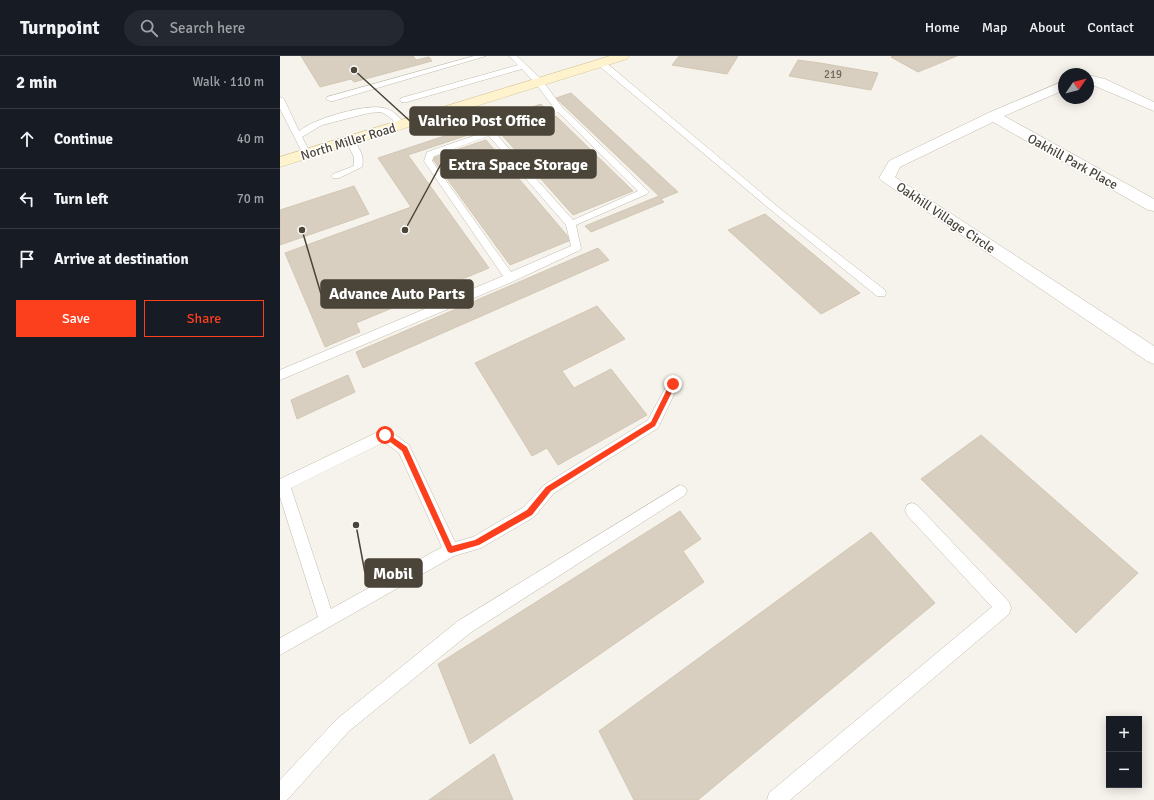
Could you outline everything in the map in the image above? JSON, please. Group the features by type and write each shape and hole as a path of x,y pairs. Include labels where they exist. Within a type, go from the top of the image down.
{"street":[{"name":"North Miller Road","path":"280,162 623,56"},
{"path":"1094,80 1154,107"},
{"name":"Oakhill Village Circle","path":"1058,88 992,116 894,164 887,178 1154,356"},
{"name":"Oakhill Park Place","path":"992,116 1154,206"}],"lane":[{"path":"330,99 482,56"},
{"path":"513,56 539,82 559,109 644,192 571,224"},
{"path":"601,63 780,213 881,293"},
{"path":"404,100 523,66"},
{"path":"280,98 287,116 307,154"},
{"path":"510,278 428,161 430,154 559,109"},
{"path":"298,136 318,123 371,110 381,110 395,116 401,125"},
{"path":"280,375 510,278 576,248 571,224 491,133"},
{"path":"336,176 358,167 360,162 359,156 350,140"},
{"path":"280,647 451,550 476,543 529,512 549,489 653,424 673,384"},
{"path":"327,621 282,486 385,435 404,449 451,550"},
{"path":"280,794 343,725 464,627 680,491"},
{"path":"776,800 1003,608 912,510"}],"building":[{"path":"301,56 413,56 416,60 429,57 432,61 354,82 351,79 320,87"},
{"path":"679,56 738,56 727,74 672,65"},
{"path":"957,56 918,72 891,57"},
{"path":"798,60 878,73 871,90 789,76"},
{"path":"571,93 678,192 661,199 664,202 591,232 585,226 659,196 556,98"},
{"path":"541,104 546,109 408,155 489,268 356,323 360,332 325,347 285,253 411,207 378,158"},
{"path":"556,116 633,191 573,215 501,134"},
{"path":"486,140 571,240 510,265 432,158"},
{"path":"354,186 369,214 280,245 280,210"},
{"path":"765,214 860,293 821,314 728,230"},
{"path":"598,248 609,260 363,368 356,352"},
{"path":"597,306 625,339 562,371 574,388 611,369 647,415 558,465 547,448 532,456 475,363"},
{"path":"348,375 355,392 297,419 291,400"},
{"path":"981,435 1138,573 1076,633 921,479"},
{"path":"680,511 701,539 683,551 704,582 470,744 438,664"},
{"path":"871,532 935,603 698,800 634,800 599,731"},
{"path":"494,754 513,800 429,800"}],"place":[{"name":"Valrico Post Office","path":"354,70"},
{"name":"Advance Auto Parts","path":"302,230"},
{"name":"Extra Space Storage","path":"405,230"},
{"name":"Mobil","path":"356,525"}],"route":[{"path":"385,435 404,449 451,550 476,543 529,512 549,489 653,424 673,384"}]}
